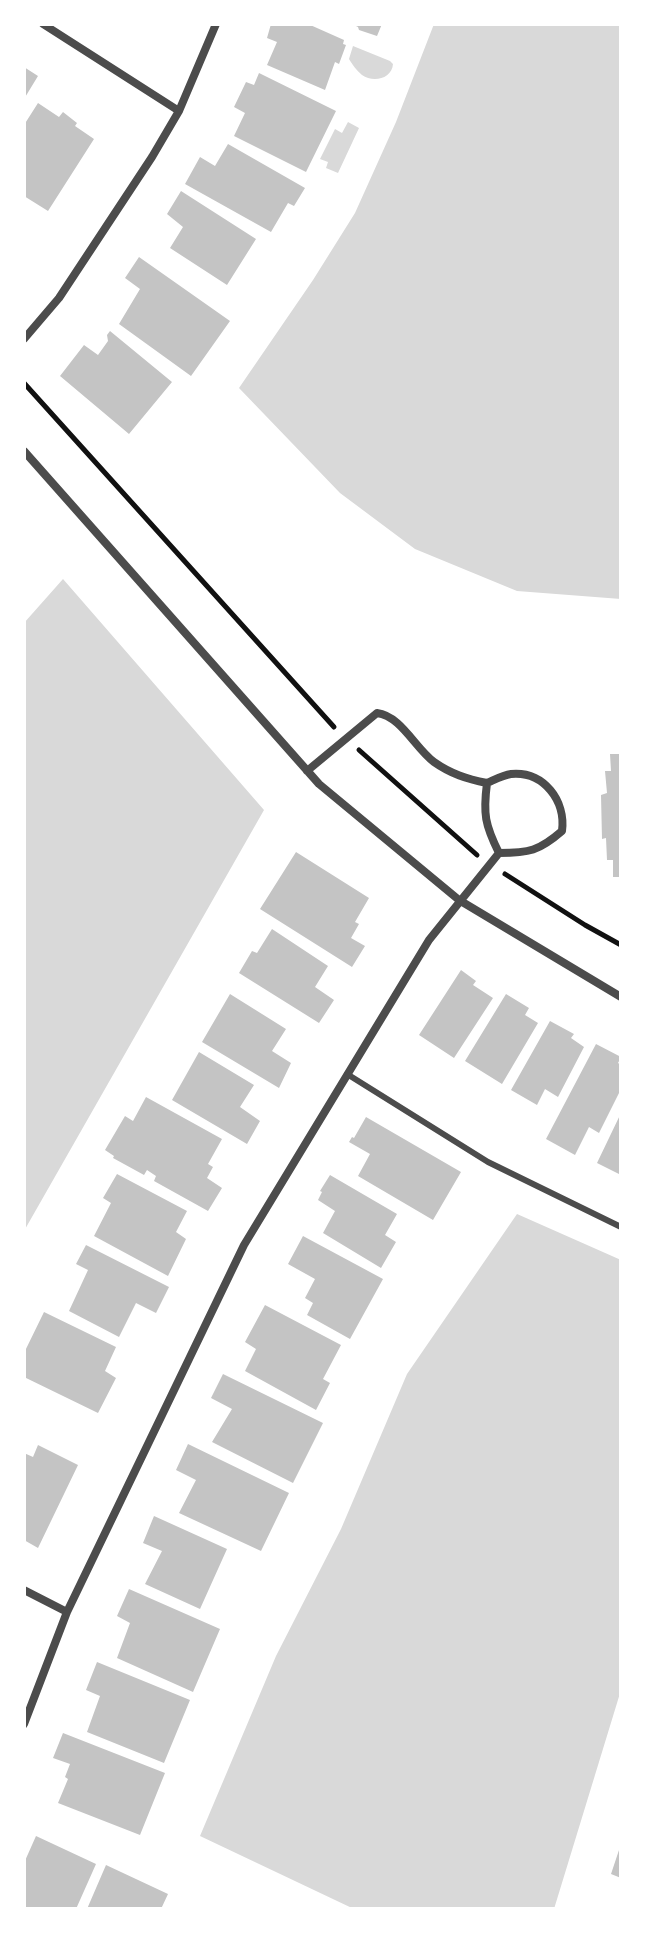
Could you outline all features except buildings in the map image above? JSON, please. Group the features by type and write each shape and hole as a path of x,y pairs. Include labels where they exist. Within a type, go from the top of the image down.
{"street":[{"path":"43,24 179,111"},
{"path":"24,339 59,298 152,157 179,111 216,24"},
{"path":"24,451 319,784 459,900 621,997"},
{"path":"307,771 377,713 389,714 432,761 459,778 487,783 510,774 535,778 554,793 564,815 562,831 527,853 499,853"},
{"path":"487,783 485,826 499,853"},
{"path":"24,1724 67,1612 244,1245 429,940 499,853"},
{"path":"24,1590 67,1612"}],"lane":[{"path":"347,1074 488,1162 621,1227"}],"path":[{"path":"24,383 345,738 490,864 621,945"}],"shaded area":[{"path":"434,24 621,24 621,599 517,591 415,549 340,493 239,388 355,213 396,122"},
{"path":"353,46 390,61 392,69 386,76 376,79 362,75 349,59"},
{"path":"348,122 359,128 338,173 326,168 328,162 320,159 335,129 342,133"},
{"path":"63,579 264,810 24,1231 24,623"},
{"path":"517,1214 621,1260 621,1690 554,1909 354,1909 200,1836 276,1656 341,1529 407,1374"}]}
